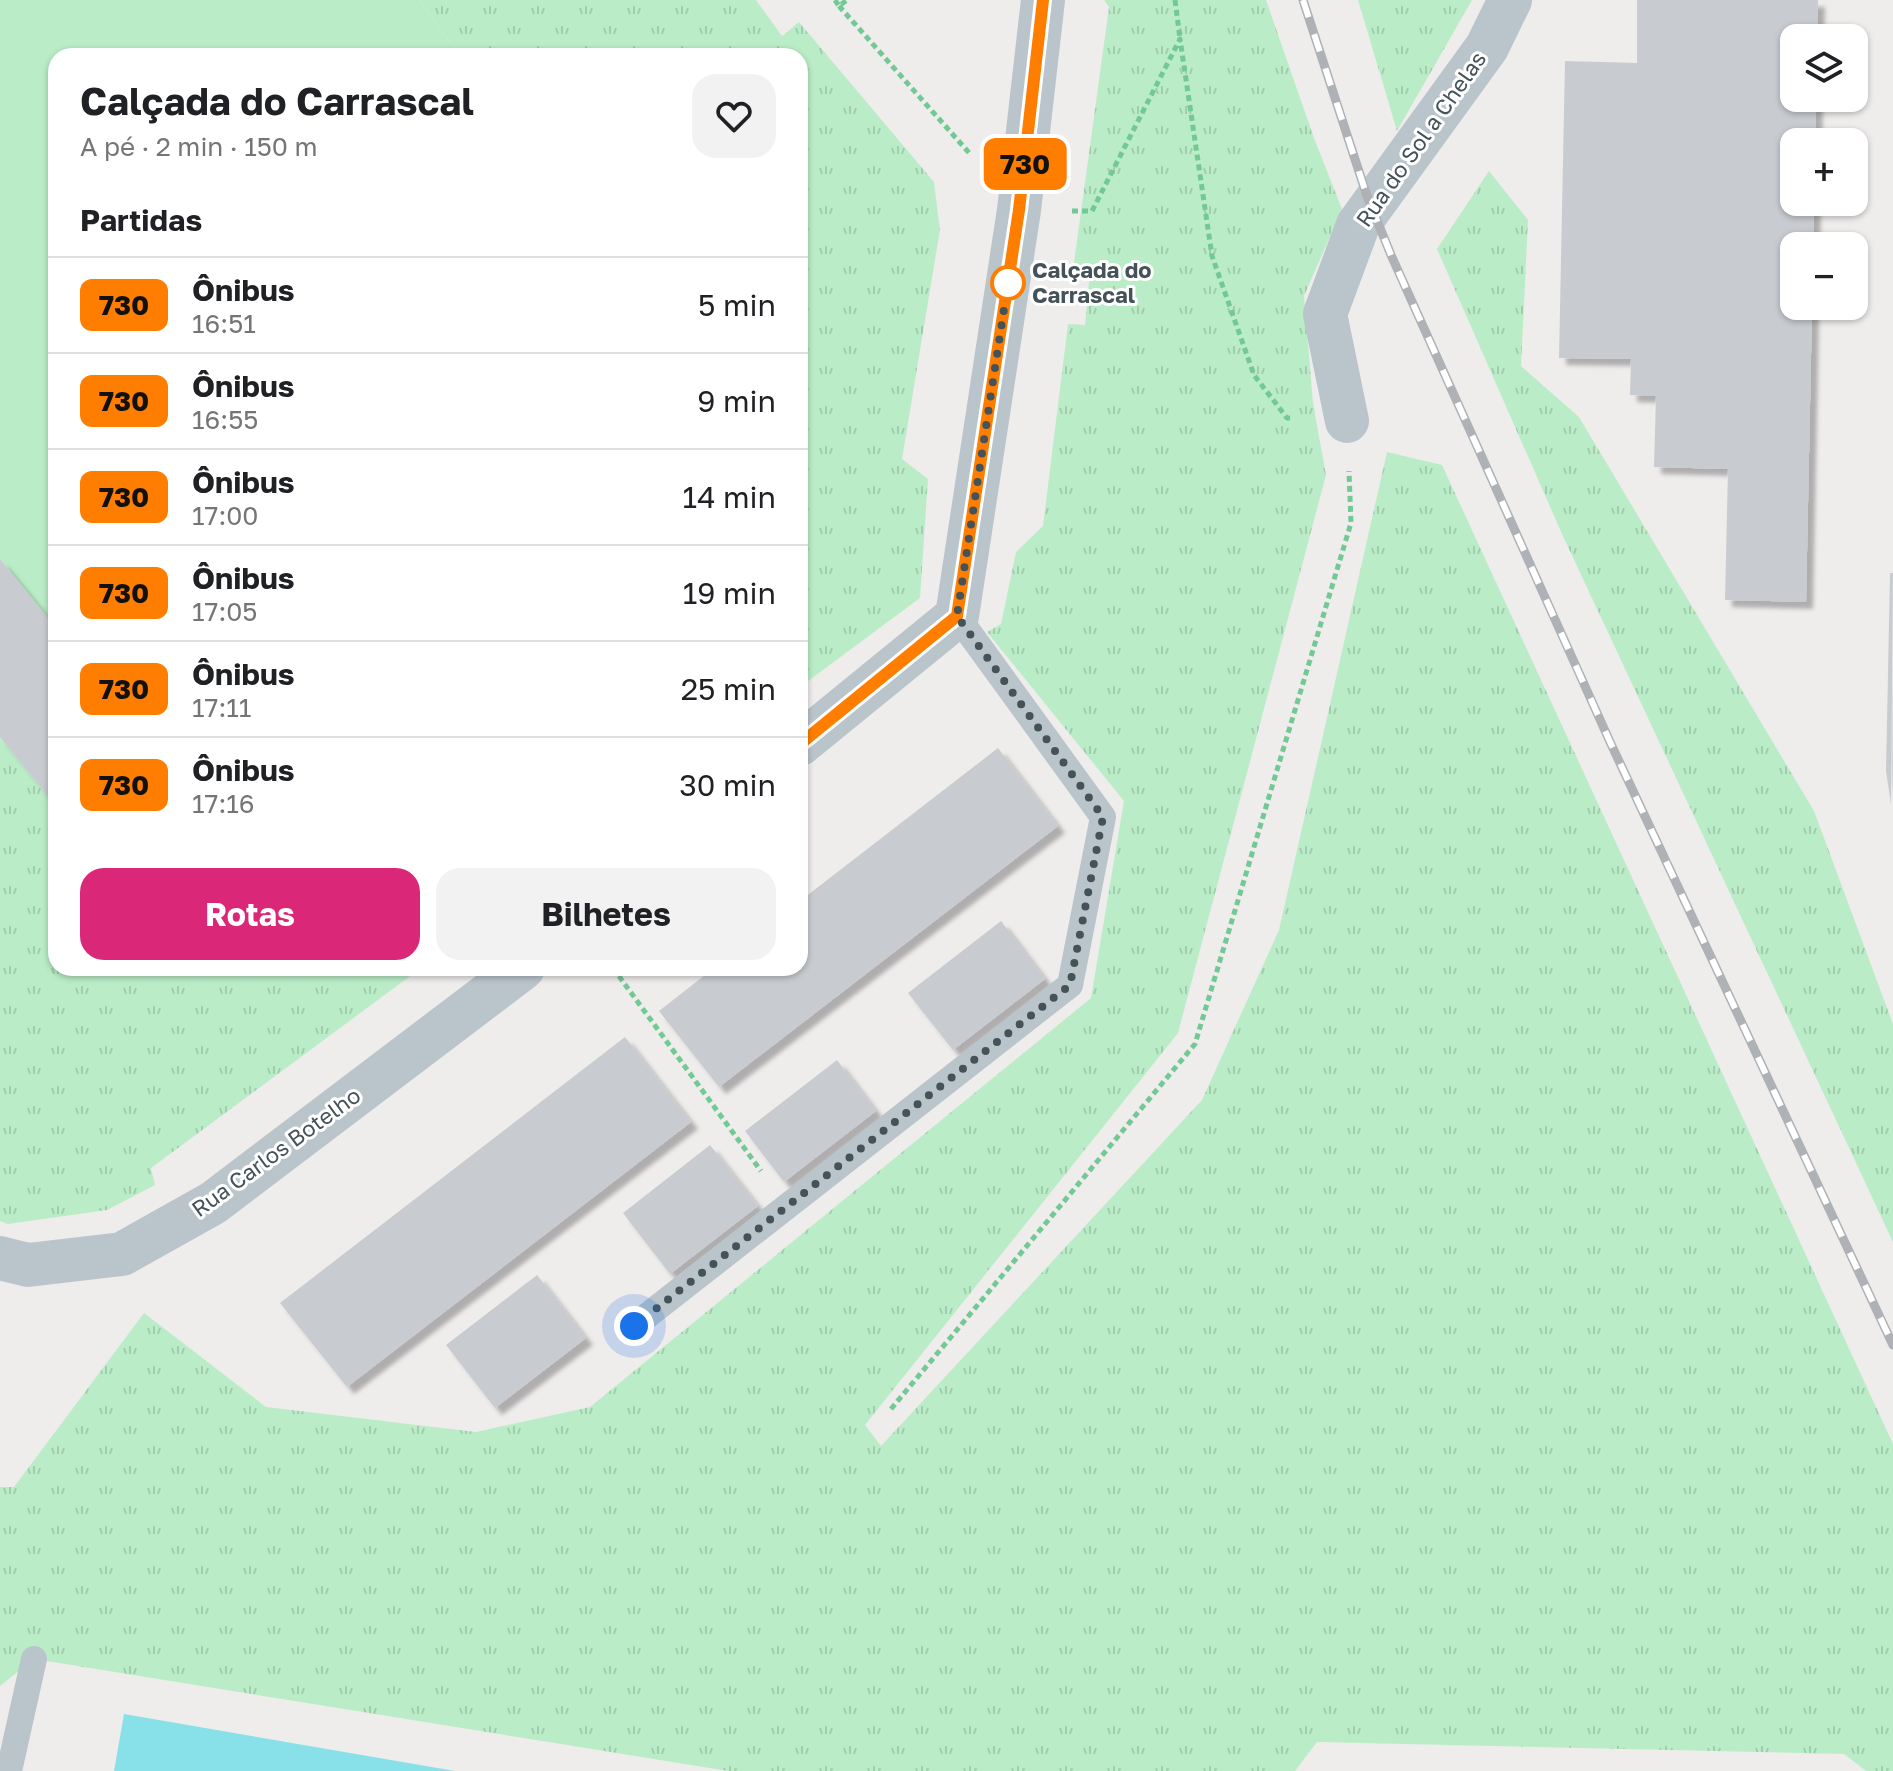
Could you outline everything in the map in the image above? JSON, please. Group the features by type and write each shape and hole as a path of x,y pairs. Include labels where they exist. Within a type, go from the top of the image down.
{"street":[{"path":"808,737 957,616 1019,210 1043,0"},
{"name":"Rua do Sol a Chelas","path":"1347,421 1325,314 1358,225 1487,47 1510,0"},
{"name":"Rua Carlos Botelho","path":"0,1258 28,1265 122,1254 213,1203 512,976"}],"lane":[{"path":"634,1326 1070,985 1103,817 957,616"},
{"path":"9,1771 34,1659"}],"path":[{"path":"847,0 837,3 1019,210 1092,211 1180,39"},
{"path":"891,1409 1195,1044 1351,523 1347,421 1287,418 1254,375 1212,256 1175,0"},
{"path":"619,976 787,1207"}],"green space":[{"path":"0,0 419,0 454,48 48,48 48,618 0,559"},
{"path":"419,0 756,0 782,36 799,22 934,182 940,230 902,459 928,479 920,598 808,681 808,48 454,48"},
{"path":"1104,0 1266,0 1342,209 1304,296 1313,403 1326,475 1178,1033 865,1425 881,1446 1202,1100 1279,930 1387,452 1442,465 1893,1444 1893,1771 1866,1771 1844,1754 1317,1742 1295,1771 728,1771 34,1659 0,1686 0,1487 14,1487 144,1313 266,1407 476,1432 590,1407 1091,998 1124,801 987,632 1001,624 1016,552 1043,526 1068,324 1085,325 1090,272 1073,270 1109,7"},
{"path":"1358,0 1472,0 1397,131"},
{"path":"1489,171 1528,220 1521,366 1579,417 1814,811 1893,1024 1893,1242 1562,534 1437,249"},
{"path":"0,737 48,796 48,976 410,976 151,1168 155,1185 107,1210 8,1224 0,1221"}],"water":[{"path":"124,1714 455,1771 114,1771"}],"building":[{"path":"1637,0 1818,0 1817,24 1780,24 1780,112 1816,112 1815,128 1780,128 1780,216 1814,216 1813,232 1780,232 1780,320 1812,320 1806,602 1725,600 1728,469 1654,467 1656,396 1630,395 1631,359 1559,358 1565,61 1637,63"},
{"path":"0,559 48,618 48,796 0,737"},
{"path":"1890,573 1893,573 1891,804 1886,771"},
{"path":"998,748 1058,826 719,1087 659,1011 704,976 808,976 808,895"},
{"path":"1001,921 1045,979 953,1050 908,993"},
{"path":"625,1037 691,1122 347,1387 280,1303"},
{"path":"837,1060 876,1111 784,1182 745,1131"},
{"path":"710,1145 758,1206 670,1274 623,1213"},
{"path":"537,1275 586,1338 495,1408 446,1345"}],"railway":[{"path":"1303,0 1367,196 1391,255 1611,744 1893,1345"}],"bus line":[{"name":"730","path":"808,737 957,616 1019,210 1043,0"}],"place":[{"name":"Calçada do Carrascal","path":"1008,283"}],"route":[{"path":"634,1326 1070,985 1103,817 957,616 1008,283"}]}
